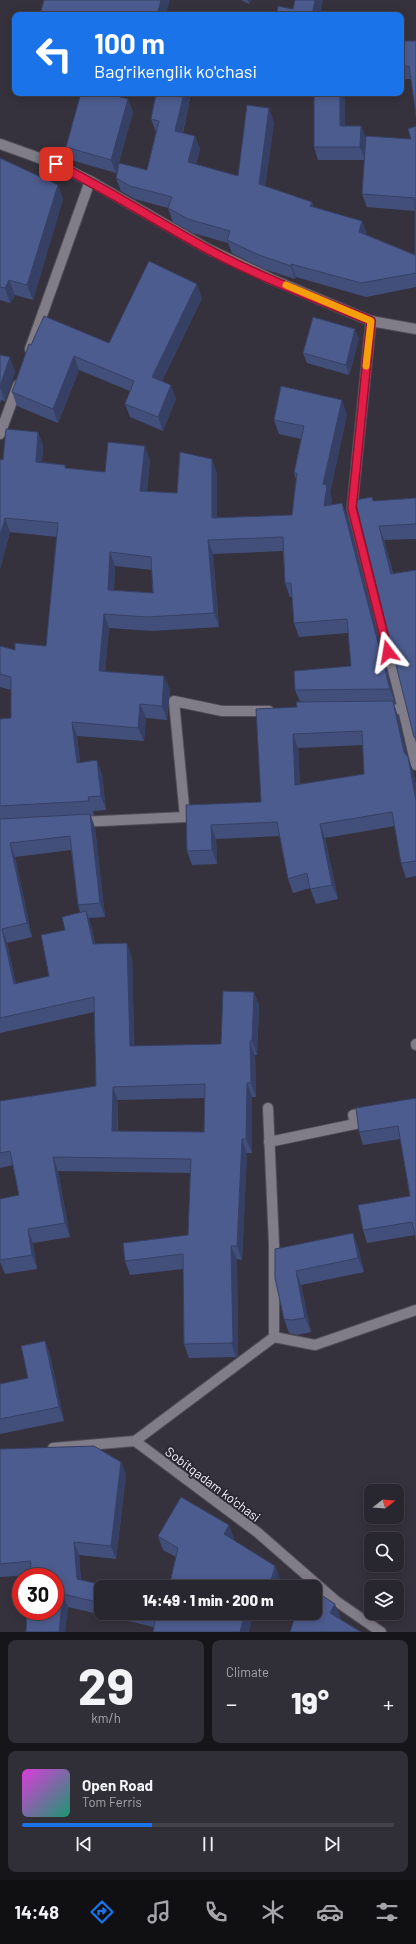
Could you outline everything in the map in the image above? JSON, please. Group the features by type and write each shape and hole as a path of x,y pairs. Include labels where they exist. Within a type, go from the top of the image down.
{"street":[{"path":"0,144 56,164 90,181 208,249 271,279 371,321 416,329"},
{"path":"26,359 90,181"},
{"path":"371,321 352,508 416,765"},
{"path":"0,434 21,374"},
{"path":"70,823 185,817 174,701 222,711 282,711"},
{"path":"373,710 403,709"},
{"path":"268,1108 274,1245 274,1337"},
{"path":"269,1142 355,1124 353,1115 377,1111"},
{"path":"40,1449 135,1441 274,1337 315,1345 416,1310"},
{"name":"Sobitqadam ko'chasi","path":"135,1441 257,1532 336,1601 381,1632"}],"building":[{"path":"44,0 161,0 158,12 41,12"},
{"path":"295,0 315,0 313,12 277,12 278,6 293,9"},
{"path":"404,41 416,41 416,116 409,66 404,66"},
{"path":"80,96 117,96 128,99 111,160 66,147"},
{"path":"156,96 183,96 175,131 195,136 188,162 238,176 247,105 269,108 259,184 312,202 310,206 362,221 359,232 415,255 415,198 362,194 366,136 411,139 408,129 416,126 416,273 361,283 291,264 291,266 259,255 227,240 230,231 188,219 168,208 172,197 130,186 116,178 119,163 147,170 159,121 151,119"},
{"path":"314,96 340,96 340,126 361,126 360,147 314,147"},
{"path":"0,158 58,185 27,285 9,280 5,288 0,287"},
{"path":"149,261 197,284 152,377 171,385 158,417 125,404 134,381 74,356 53,409 12,392 29,344 31,345 44,316 109,343"},
{"path":"313,317 355,329 346,365 303,353"},
{"path":"0,355 10,357 0,386"},
{"path":"281,386 342,400 323,484 327,485 324,506 342,503 390,689 295,690 294,671 351,666 347,619 294,623 291,583 285,583 283,537 208,540 214,613 147,617 104,614 99,671 164,676 162,706 140,704 138,728 72,722 77,763 97,760 101,796 88,797 89,801 0,806 0,719 11,718 11,677 0,674 0,646 15,650 15,643 46,646 58,523 5,518 0,536 0,459 3,460 6,429 38,432 36,462 65,465 65,468 105,472 108,442 145,446 140,491 177,493 180,452 212,459 212,518 292,515 297,473 294,473 304,426 274,420","holes":["110,552 151,557 153,593 108,590"]},
{"path":"372,497 373,501 416,498 416,524 379,526 391,574 416,570 416,737 414,737 355,500"},
{"path":"393,701 404,752 408,757 416,801 416,861 401,863 392,812 320,824 332,885 310,889 307,873 288,879 277,822 211,825 212,850 187,851 186,805 261,802 256,709 297,707 296,702","holes":["362,731 364,774 295,785 293,734"]},
{"path":"90,814 100,903 78,905 70,836 10,843 27,923 2,929 14,984 49,976 41,935 65,930 62,917 86,911 93,944 127,943 130,1046 221,1044 223,991 254,992 252,1041 250,1041 251,1083 247,1083 246,1139 242,1139 237,1246 231,1246 233,1342 231,1343 184,1344 183,1254 125,1261 123,1243 188,1235 191,1159 53,1157 65,1223 28,1229 32,1255 0,1260 0,1199 19,1195 10,1151 0,1153 0,1101 96,1086 94,997 0,1018 0,819","holes":["205,1084 204,1132 112,1131 113,1087"]},
{"path":"416,1098 416,1240 412,1222 363,1230 358,1205 410,1196 398,1126 359,1132 356,1108"},
{"path":"353,1233 358,1258 296,1271 305,1318 291,1320 284,1319 275,1278 275,1249"},
{"path":"45,1341 59,1407 0,1419 0,1384 28,1378 21,1346"},
{"path":"94,1446 121,1462 111,1546 74,1542 77,1579 94,1583 94,1601 64,1594 64,1568 31,1568 31,1561 0,1564 0,1449"},
{"path":"181,1497 229,1525 224,1534 275,1566 271,1580 171,1580 178,1548 158,1536"},
{"path":"322,1596 335,1604 330,1613 361,1632 290,1632 294,1620 322,1620"},
{"path":"27,1620 60,1620 59,1632 26,1632"},
{"path":"155,1620 243,1620 240,1632 153,1632"}],"slow traffic":[{"path":"286,285 371,321 366,366"}],"route":[{"path":"56,164 90,181 208,249 271,279 371,321 352,508 388,652"}]}
